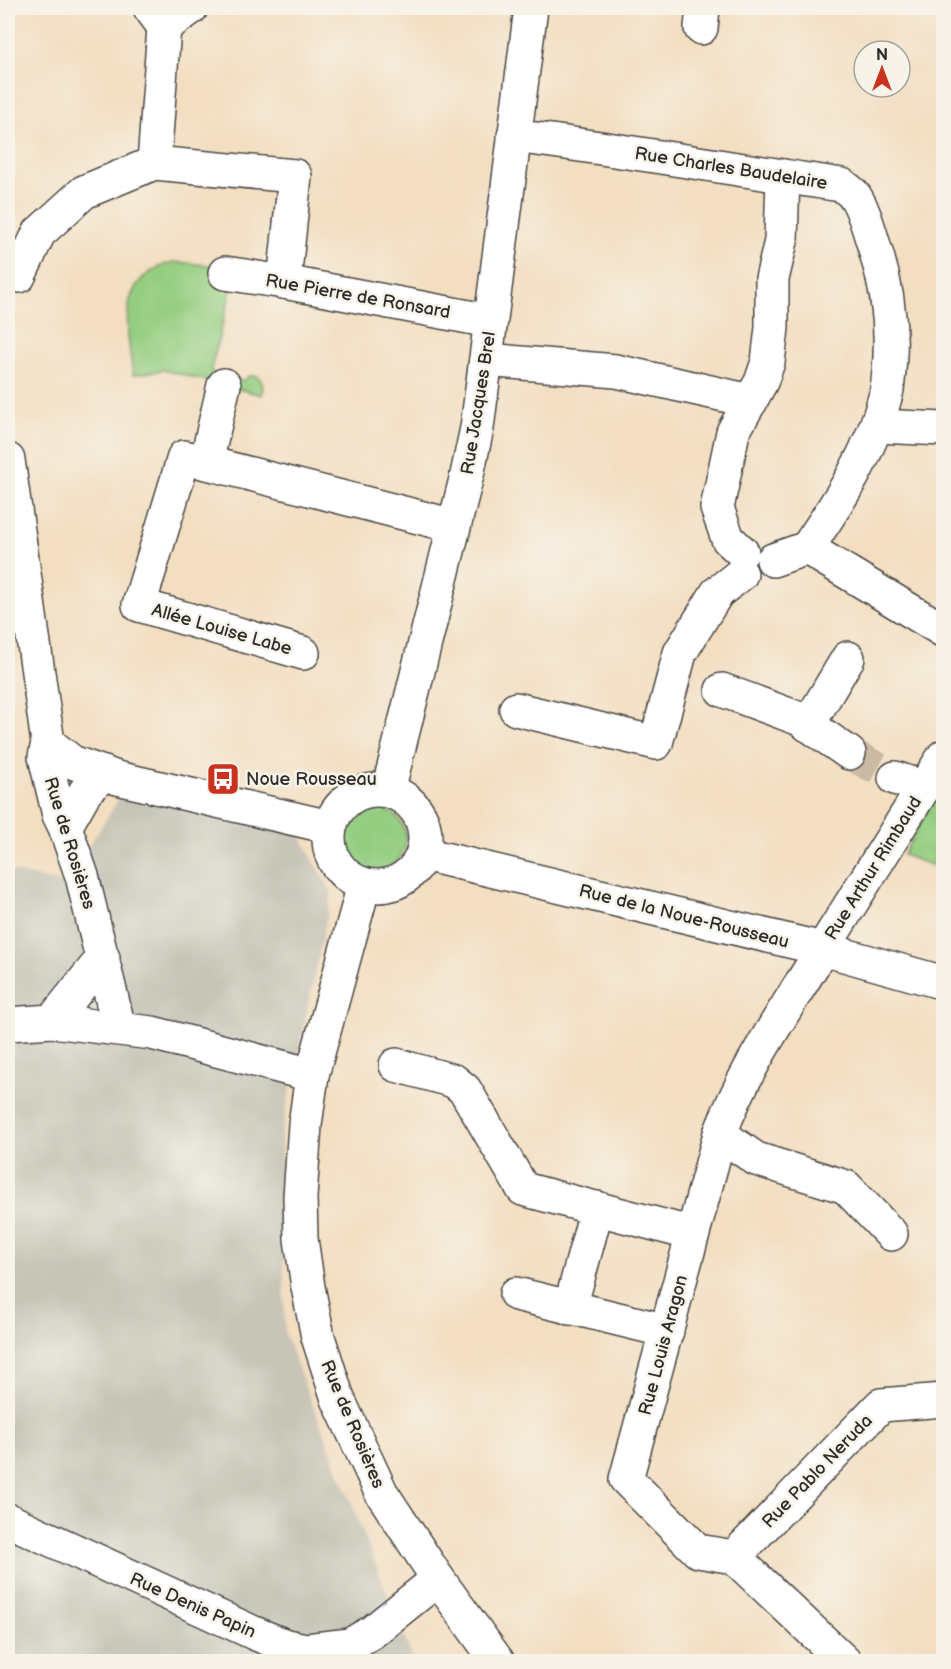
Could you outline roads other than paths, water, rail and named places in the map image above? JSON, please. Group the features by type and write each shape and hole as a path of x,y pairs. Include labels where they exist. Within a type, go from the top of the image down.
{"street":[{"path":"154,163 157,17 191,8"},
{"name":"Rue Jacques Brel","path":"388,791 477,428 531,8"},
{"name":"Rue Charles Baudelaire","path":"514,136 842,185 855,195 868,226 886,286 890,320 887,391 877,426 851,481 807,548"},
{"path":"19,276 39,233 84,192 154,163 295,176 284,282"},
{"path":"783,176 782,241 772,279 772,328 768,362 761,382 733,432 717,508 728,539 751,581 768,577 772,572 773,560 807,548 944,631"},
{"name":"Rue Pierre de Ronsard","path":"225,273 490,321"},
{"path":"486,360 616,371 751,401"},
{"path":"206,463 224,385"},
{"path":"877,426 944,429"},
{"name":"Allée Louise Labe","path":"303,653 139,605 184,457 454,526"},
{"name":"Rue de Rosières","path":"8,460 48,743 45,757 58,815 65,826 82,876 119,1028"},
{"path":"516,709 656,743 680,653 717,593 741,563"},
{"path":"808,725 848,658"},
{"path":"722,690 800,719 849,753"},
{"path":"48,743 72,762 117,778 330,827"},
{"name":"Rue Arthur Rimbaud","path":"823,949 910,783 944,756"},
{"path":"65,826 85,792 104,773"},
{"path":"369,790 388,791 405,798 422,818 426,836 423,854 410,874 400,881 388,885 370,886 353,880 343,873 335,862 328,839 330,827 338,809 351,797 369,790"},
{"name":"Rue de la Noue-Rousseau","path":"423,854 823,949 944,983"},
{"name":"Rue de Rosières","path":"370,886 312,1075 305,1125 300,1197 301,1239 308,1287 318,1337 338,1399 381,1492 438,1579 498,1662"},
{"name":"Rue Louis Aragon","path":"734,1557 698,1551 626,1479 720,1134 730,1106 823,949"},
{"path":"52,1021 103,958"},
{"path":"8,1024 52,1021 152,1033 312,1075"},
{"path":"396,1065 454,1081 465,1090 524,1189 693,1234"},
{"path":"720,1134 756,1159 846,1187 891,1234"},
{"path":"570,1308 597,1208"},
{"path":"516,1294 667,1331"},
{"name":"Rue Pablo Neruda","path":"734,1557 881,1405 944,1400"},
{"name":"Rue Denis Papin","path":"8,1520 254,1633 286,1646 306,1650 350,1645 372,1632 438,1579"},
{"path":"734,1557 845,1662"}],"tunnel":[{"path":"849,753 895,778"}],"place":[{"name":"Noue Rousseau","path":"223,779"}]}
